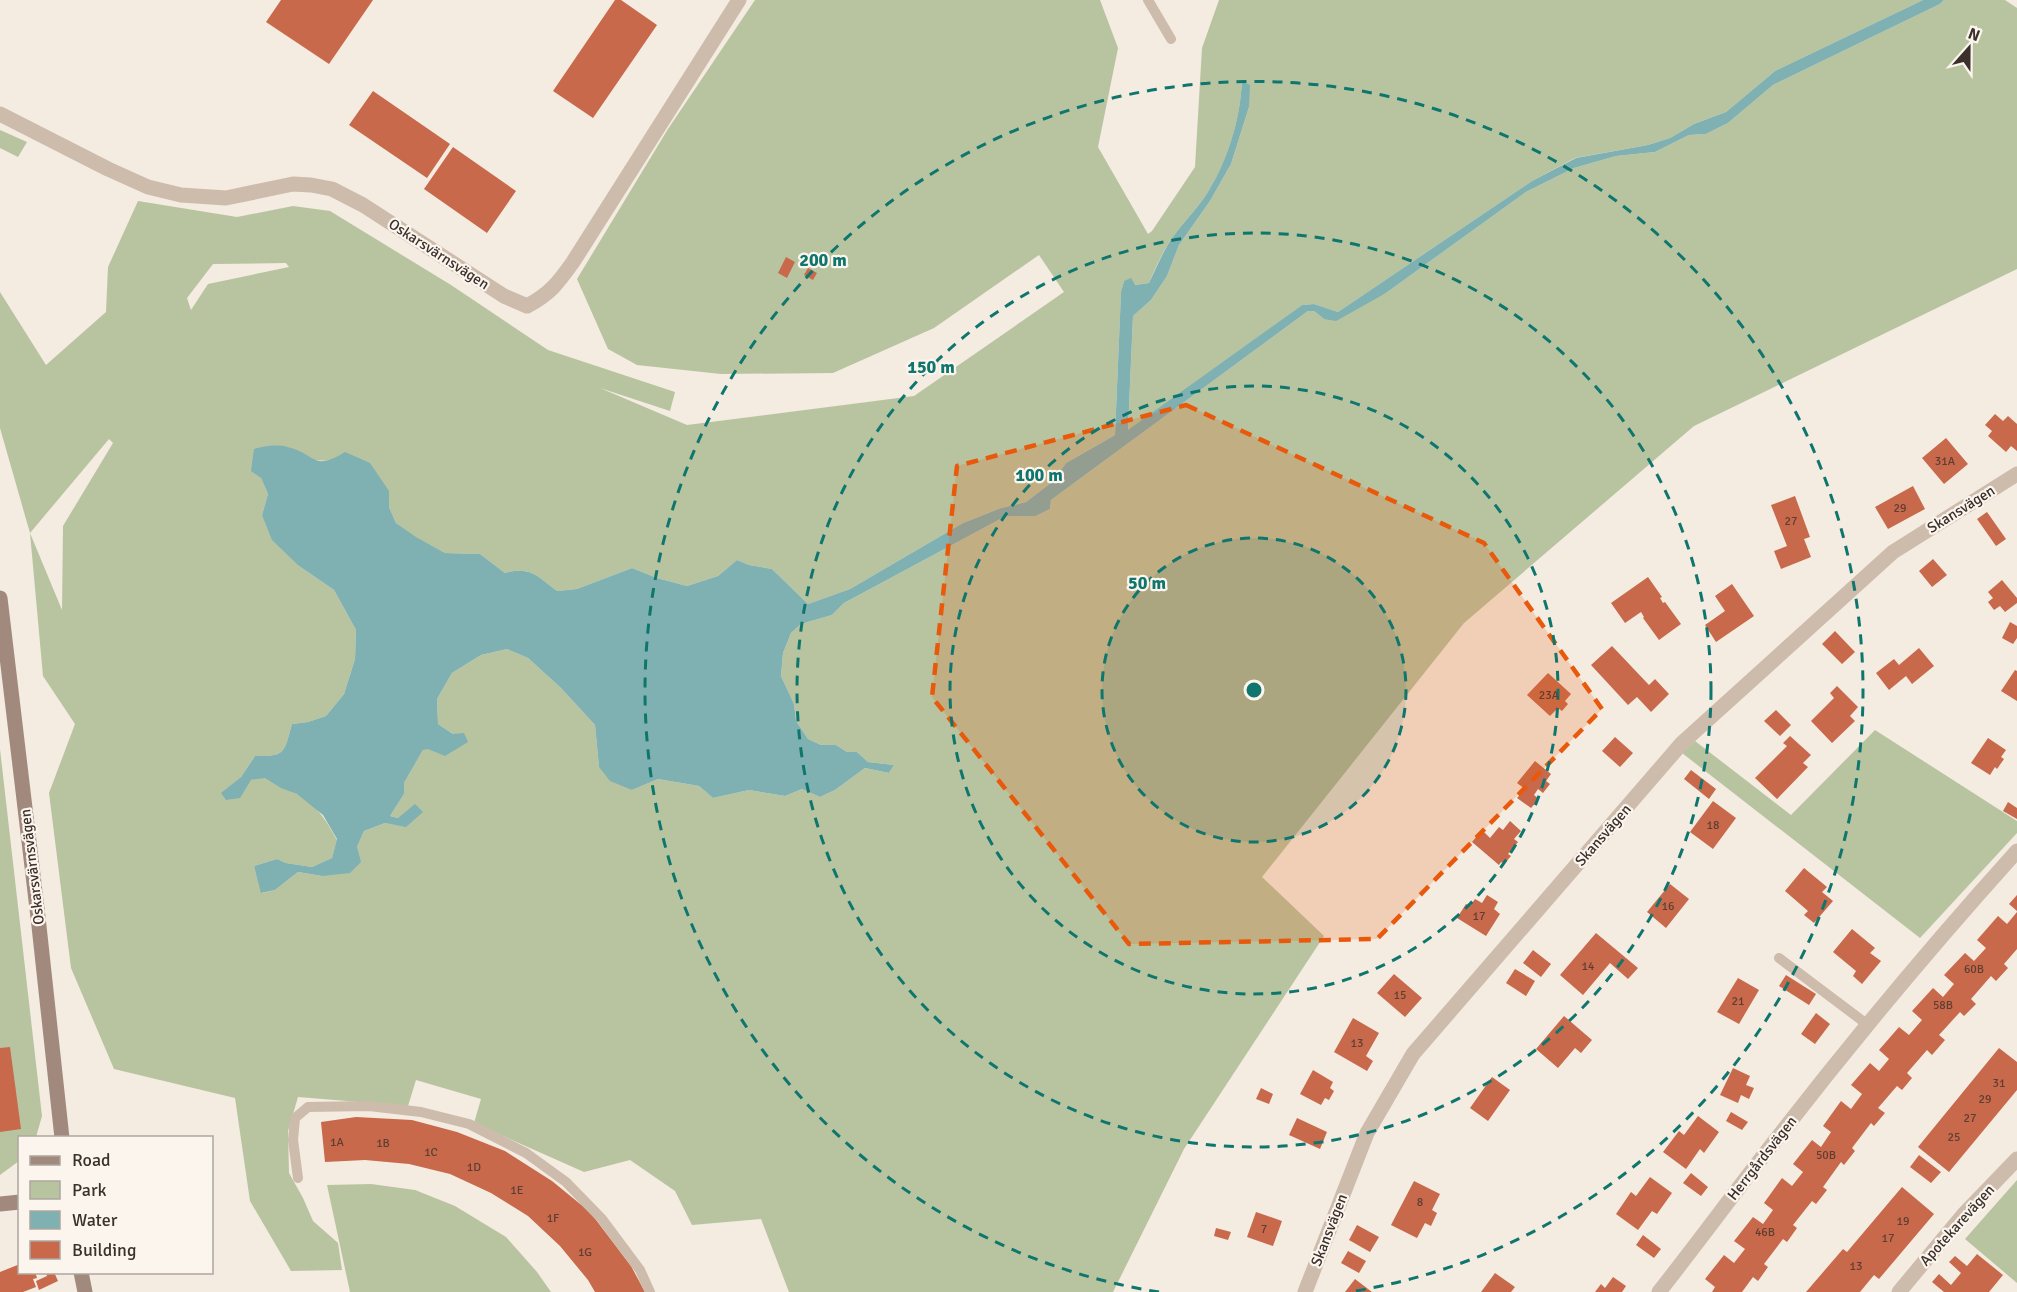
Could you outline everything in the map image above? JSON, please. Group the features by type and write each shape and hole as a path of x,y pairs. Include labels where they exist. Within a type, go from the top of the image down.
{"street":[{"name":"Oskarsvärnsvägen","path":"0,114 148,187 181,195 226,198 293,184 332,189 363,205 504,296 527,306 544,297 557,286 739,0"},
{"name":"Skansvägen","path":"1310,1289 1367,1133 1413,1054 1682,743 1893,552 2017,474"},
{"name":"Oskarsvärnsvägen","path":"0,598 40,928 62,1136"},
{"name":"Herrgårdsvägen","path":"1659,1292 1778,1136 1868,1025 2017,851"},
{"name":"Apotekarevägen","path":"1899,1292 1964,1214 2017,1159"},
{"path":"0,1204 18,1202"},
{"path":"81,1274 84,1292"}],"lane":[{"path":"1148,0 1171,39"},
{"path":"1779,958 1868,1025"},
{"path":"298,1178 293,1140 295,1118 308,1107 390,1108 421,1112 469,1124 526,1153 566,1182 602,1219 640,1270 650,1292"}],"highlighted area":[{"path":"1186,405 1484,543 1602,709 1377,939 1129,944 932,697 957,466"}],"green space":[{"path":"755,0 1100,0 1118,48 1098,147 1148,234 1195,167 1202,48 1219,0 1923,0 1775,71 1726,112 1694,124 1670,138 1648,145 1575,158 1532,181 1338,312 1314,304 1302,305 1128,431 1133,316 1151,300 1167,276 1179,245 1210,201 1231,164 1249,107 1242,81 1231,142 1212,185 1172,238 1149,283 1135,285 1124,281 1121,293 1115,435 1066,463 1052,482 1026,502 1001,508 963,523 850,589 808,604 772,569 749,565 737,560 718,576 687,586 632,568 577,589 557,591 539,577 528,572 505,573 480,554 445,553 415,537 396,523 389,507 389,491 330,461 313,460 288,447 261,478 268,494 262,515 299,566 334,590 356,630 355,659 344,694 326,716 292,724 282,751 273,755 255,756 241,777 222,793 251,780 265,777 309,801 325,819 337,840 332,858 312,867 286,863 277,859 254,866 262,893 275,890 298,872 322,876 357,847 364,831 385,823 406,826 398,818 390,816 404,794 404,783 423,750 453,734 438,724 437,699 452,673 481,655 507,649 528,658 561,688 595,725 599,767 632,790 658,779 699,786 713,798 749,790 785,796 802,789 820,797 835,790 865,768 889,773 894,765 868,762 857,752 847,752 836,745 821,745 808,739 796,721 794,704 781,676 783,653 791,633 801,624 832,615 844,603 1006,516 1036,516 1050,509 1051,500 1308,311 1314,311 1324,319 1386,293 1526,192 1574,168 1616,156 1655,152 1689,135 1706,134 1728,123 1773,85 1940,4 1944,0 2005,0 2017,8 2017,269 1694,426 1464,623 1262,877 1324,936 1184,1149 1113,1292 789,1292 761,1219 692,1225 675,1191 630,1160 584,1172 474,1123 481,1099 416,1080 408,1106 298,1097 288,1131 289,1173 313,1221 338,1243 342,1270 291,1271 250,1201 235,1098 114,1069 71,968 49,793 75,724 43,676 30,533 0,428 0,292 46,365 106,312 108,267 138,201 237,217 293,206 330,211 451,285 548,350 675,392 670,411 600,388 687,425 914,396 1064,292 1039,255 934,328 833,373 721,374 637,365 608,349 577,279 668,129","holes":["286,263 289,267 208,284 191,310 187,298 213,264","109,439 113,443 63,526 62,610 30,533"]},
{"path":"0,130 27,142 18,157 0,148"},
{"path":"1875,730 2017,821 2017,833 1920,938 1682,753 1695,741 1791,815"},
{"path":"0,749 42,1116 36,1136 18,1136 18,1162 0,1175"},
{"path":"2017,1180 2017,1283 1965,1239"},
{"path":"371,1184 415,1190 455,1206 506,1237 537,1272 551,1292 350,1292 327,1185"}],"water":[{"path":"1923,0 1944,0 1940,4 1773,85 1728,123 1706,134 1689,135 1655,152 1616,156 1574,168 1526,192 1386,293 1336,321 1324,319 1314,311 1308,311 1051,500 1050,509 1036,516 1006,516 844,603 832,615 801,624 791,633 783,653 781,676 794,704 796,721 808,739 821,745 836,745 847,752 857,752 868,762 894,765 889,773 865,768 835,790 820,797 802,789 785,796 749,790 713,798 699,786 658,779 632,790 610,781 599,767 595,725 561,688 528,658 507,649 481,655 452,673 437,699 438,724 453,734 464,733 468,742 445,756 428,749 423,750 404,783 404,794 390,816 398,818 415,804 423,812 406,827 385,823 364,831 357,847 361,862 350,873 322,876 298,872 275,890 261,893 254,866 277,859 286,863 312,867 332,858 337,839 323,815 297,794 265,778 251,780 240,798 226,800 221,793 241,777 255,756 273,755 282,751 292,724 326,716 344,694 355,659 356,630 334,590 299,566 272,540 262,515 268,494 261,478 251,471 254,449 284,446 320,461 327,461 345,452 370,463 389,491 389,507 396,523 416,537 445,553 480,554 505,573 528,572 539,577 557,591 577,589 632,568 687,586 718,576 737,560 749,565 772,569 808,604 850,589 963,523 1001,508 1026,502 1052,482 1066,463 1115,435 1121,292 1124,281 1131,278 1135,285 1149,283 1172,238 1212,185 1231,142 1242,81 1250,85 1249,107 1231,164 1210,201 1179,245 1167,276 1151,300 1133,316 1128,430 1302,305 1314,304 1338,312 1532,181 1576,158 1648,145 1670,138 1694,124 1726,112 1775,71"}],"building":[{"path":"281,0 373,0 329,64 266,22"},
{"path":"615,0 621,0 657,25 593,118 553,91"},
{"path":"373,91 450,144 427,178 349,125"},
{"path":"453,147 516,191 487,233 424,189"},
{"path":"786,257 795,262 787,278 778,273"},
{"path":"808,268 817,273 813,280 804,275"},
{"path":"1995,414 2003,421 2008,416 2017,424 2017,451 2011,446 2006,452 1988,436 1992,431 1985,425"},
{"path":"1946,438 1968,464 1944,484 1922,458"},
{"path":"1913,486 1925,509 1888,529 1875,507"},
{"path":"1795,496 1810,537 1804,539 1811,557 1781,569 1774,551 1787,546 1771,505"},
{"path":"1987,512 2006,539 1996,546 1977,519"},
{"path":"1933,559 1947,575 1932,587 1919,571"},
{"path":"1648,577 1662,597 1660,598 1663,603 1665,602 1681,624 1659,640 1641,612 1625,623 1611,603"},
{"path":"2002,580 2017,598 2017,603 2005,612 2000,606 1994,610 1988,602 1993,598 1988,592"},
{"path":"1732,584 1754,616 1716,642 1705,625 1725,611 1715,596"},
{"path":"2010,622 2017,626 2017,638 2013,644 2002,638"},
{"path":"1835,631 1855,652 1842,664 1822,644"},
{"path":"1612,646 1649,685 1655,679 1669,694 1651,712 1637,697 1628,705 1591,665"},
{"path":"1919,648 1934,666 1912,684 1906,676 1889,690 1876,673 1894,659 1899,665"},
{"path":"2015,670 2017,671 2017,701 2001,691"},
{"path":"1548,673 1571,694 1565,701 1568,704 1562,711 1558,708 1550,716 1527,695"},
{"path":"1837,686 1858,707 1850,716 1855,721 1832,743 1811,721 1834,698 1830,693"},
{"path":"1776,710 1791,725 1780,736 1764,721"},
{"path":"1790,736 1811,755 1803,763 1808,767 1777,799 1755,778 1787,746 1783,743"},
{"path":"1615,737 1633,753 1620,767 1602,751"},
{"path":"1988,738 2006,750 2001,757 2004,759 1990,775 1971,763"},
{"path":"1535,761 1551,774 1546,781 1550,784 1543,793 1538,789 1534,795 1539,799 1531,808 1517,798 1525,789 1517,783"},
{"path":"1691,770 1716,789 1709,799 1684,779"},
{"path":"1713,801 1736,818 1713,849 1690,832"},
{"path":"2008,802 2017,808 2017,819 2003,811"},
{"path":"1510,821 1521,831 1514,839 1518,842 1508,854 1511,856 1504,864 1501,862 1499,865 1472,842 1482,830 1490,838 1499,827 1503,830"},
{"path":"1804,868 1827,887 1822,892 1833,901 1814,923 1804,915 1808,911 1785,891"},
{"path":"1670,884 1689,899 1666,928 1647,912"},
{"path":"1487,895 1498,902 1494,909 1500,914 1486,936 1457,918 1466,904 1470,906 1475,899 1482,903"},
{"path":"2017,895 2017,911 2009,904"},
{"path":"2017,912 2017,949 2004,964 2008,968 1996,981 1991,976 1971,999 1976,1004 1964,1016 1960,1012 1939,1035 1945,1040 1932,1055 1927,1050 1907,1073 1912,1078 1902,1090 1897,1086 1878,1108 1885,1113 1874,1126 1871,1123 1852,1148 1855,1151 1844,1165 1841,1162 1823,1187 1827,1190 1816,1204 1812,1201 1793,1225 1797,1228 1787,1242 1783,1239 1764,1264 1768,1267 1758,1281 1753,1277 1742,1292 1712,1292 1715,1287 1705,1279 1724,1255 1734,1263 1745,1249 1734,1241 1753,1217 1763,1224 1773,1210 1764,1203 1782,1178 1792,1186 1803,1172 1793,1164 1812,1140 1821,1147 1831,1132 1823,1126 1841,1101 1851,1109 1862,1094 1851,1085 1870,1063 1879,1071 1889,1059 1879,1050 1899,1027 1909,1035 1922,1020 1912,1011 1933,988 1943,997 1954,984 1944,975 1965,953 1974,961 1986,948 1977,940 1998,916 2007,924"},
{"path":"1852,929 1875,948 1870,953 1881,961 1862,984 1853,976 1856,971 1833,952"},
{"path":"1596,933 1638,968 1628,979 1610,963 1583,995 1560,975"},
{"path":"1533,950 1551,964 1541,977 1523,963"},
{"path":"1515,969 1535,981 1526,996 1506,983"},
{"path":"1394,974 1422,998 1405,1017 1377,993"},
{"path":"1786,975 1816,994 1809,1005 1779,986"},
{"path":"1738,978 1759,990 1739,1024 1717,1012"},
{"path":"1816,1013 1830,1024 1815,1044 1801,1034"},
{"path":"1564,1016 1592,1040 1581,1053 1575,1048 1558,1068 1536,1049"},
{"path":"1353,1018 1379,1033 1366,1056 1373,1061 1367,1071 1334,1052"},
{"path":"10,1047 21,1129 0,1132 0,1048"},
{"path":"1999,1048 2017,1062 2017,1090 1949,1172 1918,1147"},
{"path":"1733,1068 1750,1076 1746,1085 1754,1088 1749,1099 1741,1095 1738,1103 1720,1095"},
{"path":"1313,1070 1333,1082 1330,1088 1334,1091 1329,1100 1325,1098 1321,1105 1300,1094"},
{"path":"1492,1077 1510,1090 1488,1121 1470,1108"},
{"path":"1261,1088 1273,1094 1269,1104 1256,1099"},
{"path":"1731,1112 1748,1122 1742,1130 1726,1121"},
{"path":"1698,1116 1719,1132 1704,1153 1700,1149 1686,1169 1663,1152 1679,1131 1684,1135"},
{"path":"356,1117 412,1120 457,1132 505,1151 552,1181 590,1212 631,1266 645,1292 595,1292 560,1246 528,1216 491,1193 450,1174 409,1164 365,1160 325,1162 321,1122"},
{"path":"1297,1118 1327,1132 1320,1149 1289,1135"},
{"path":"1919,1155 1941,1172 1931,1183 1910,1167"},
{"path":"1691,1173 1708,1187 1701,1196 1683,1183"},
{"path":"1650,1177 1672,1193 1657,1214 1652,1211 1638,1230 1616,1214 1631,1192 1636,1196"},
{"path":"1414,1181 1440,1194 1432,1210 1437,1213 1431,1226 1425,1223 1417,1238 1391,1225"},
{"path":"1902,1187 1934,1214 1879,1279 1874,1275 1860,1292 1806,1292 1843,1249 1847,1252"},
{"path":"1256,1212 1282,1221 1273,1246 1247,1237"},
{"path":"1357,1225 1379,1237 1370,1252 1349,1240"},
{"path":"1216,1228 1231,1232 1228,1240 1214,1236"},
{"path":"1643,1235 1661,1249 1654,1258 1636,1245"},
{"path":"1348,1251 1366,1261 1359,1273 1341,1263"},
{"path":"1977,1254 2003,1275 1989,1292 1944,1292 1932,1282 1939,1274 1951,1285 1961,1273 1949,1262 1955,1256 1967,1266"},
{"path":"18,1265 18,1274 36,1274 37,1278 33,1279 36,1287 23,1292 0,1292 0,1272"},
{"path":"1495,1273 1515,1287 1511,1292 1481,1292"},
{"path":"46,1274 55,1274 58,1281 39,1290 36,1281 47,1276"},
{"path":"1613,1277 1626,1286 1622,1292 1595,1292 1601,1284 1605,1288"},
{"path":"1355,1279 1372,1292 1345,1292"}]}
